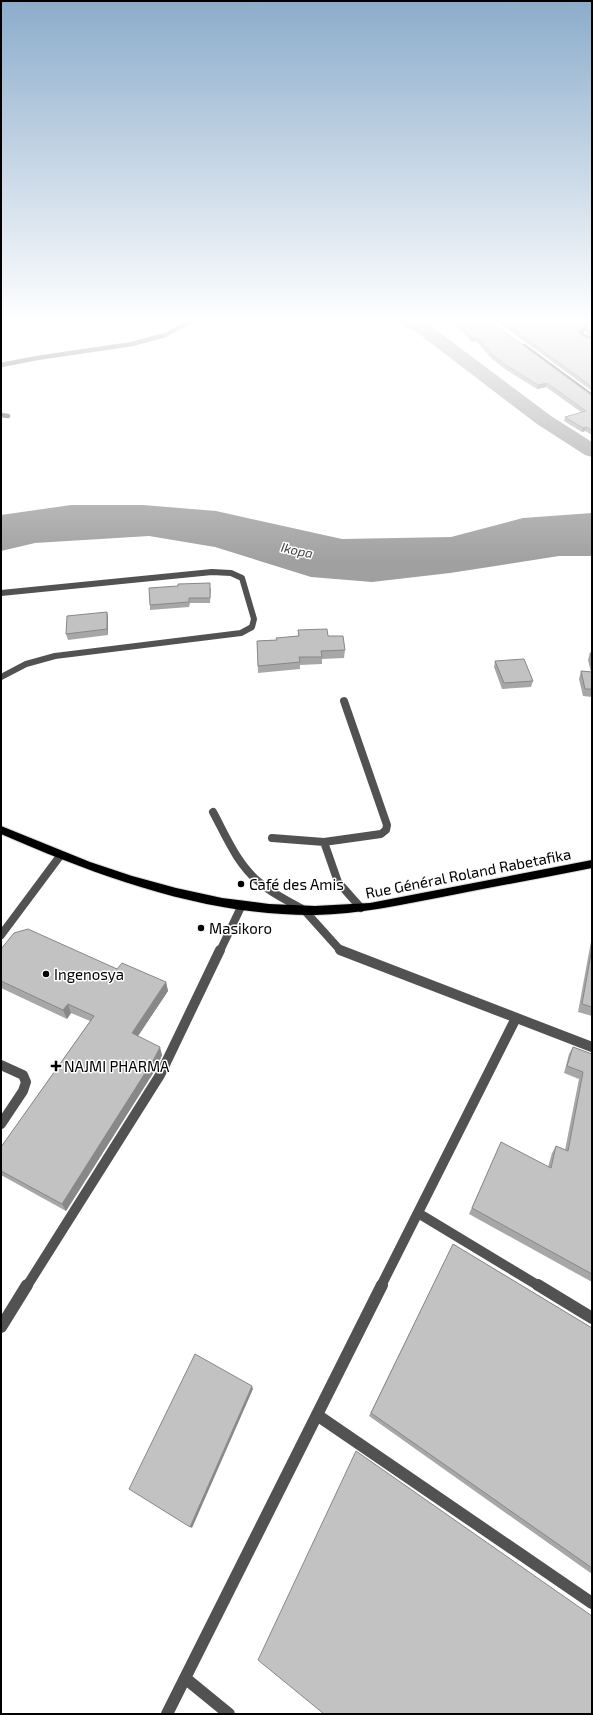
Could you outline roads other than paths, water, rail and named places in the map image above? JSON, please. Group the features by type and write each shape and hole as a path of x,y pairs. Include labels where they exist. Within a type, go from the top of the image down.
{"main road":[{"name":"Rue Général Roland Rabetafika","path":"1,830 60,856 169,891 242,905 305,911 361,908 592,864"}],"street":[{"path":"1,415 8,416"},
{"path":"1,593 212,572 231,573 242,578 254,619 252,627 241,633 55,656 26,664 1,677"},
{"path":"272,838 324,842 381,834 386,830 387,825 344,701"},
{"path":"213,812 242,862 254,878 269,890 305,911 341,951 592,1046"},
{"path":"324,842 338,882 361,908"},
{"path":"1,936 60,856"},
{"path":"1,1326 160,1075 242,905"},
{"path":"167,1714 516,1018"},
{"path":"1,1065 23,1075 26,1082 23,1091 1,1124"},
{"path":"418,1213 592,1318"},
{"path":"317,1415 592,1603"},
{"path":"185,1678 229,1714"}],"water":[{"name":"Ikopa","path":"71,505 143,505 216,511 342,539 451,537 523,518 592,513 592,556 559,556 450,573 372,582 311,577 215,547 149,536 35,543 1,551 1,515"}],"waterway":[{"path":"520,402 544,420 592,451"}],"place":[{"name":"Café des Amis","path":"241,884"},
{"name":"Masikoro","path":"201,928"},
{"name":"Ingenosya","path":"46,974"},
{"name":"NAJMI PHARMA","path":"56,1066"}]}
